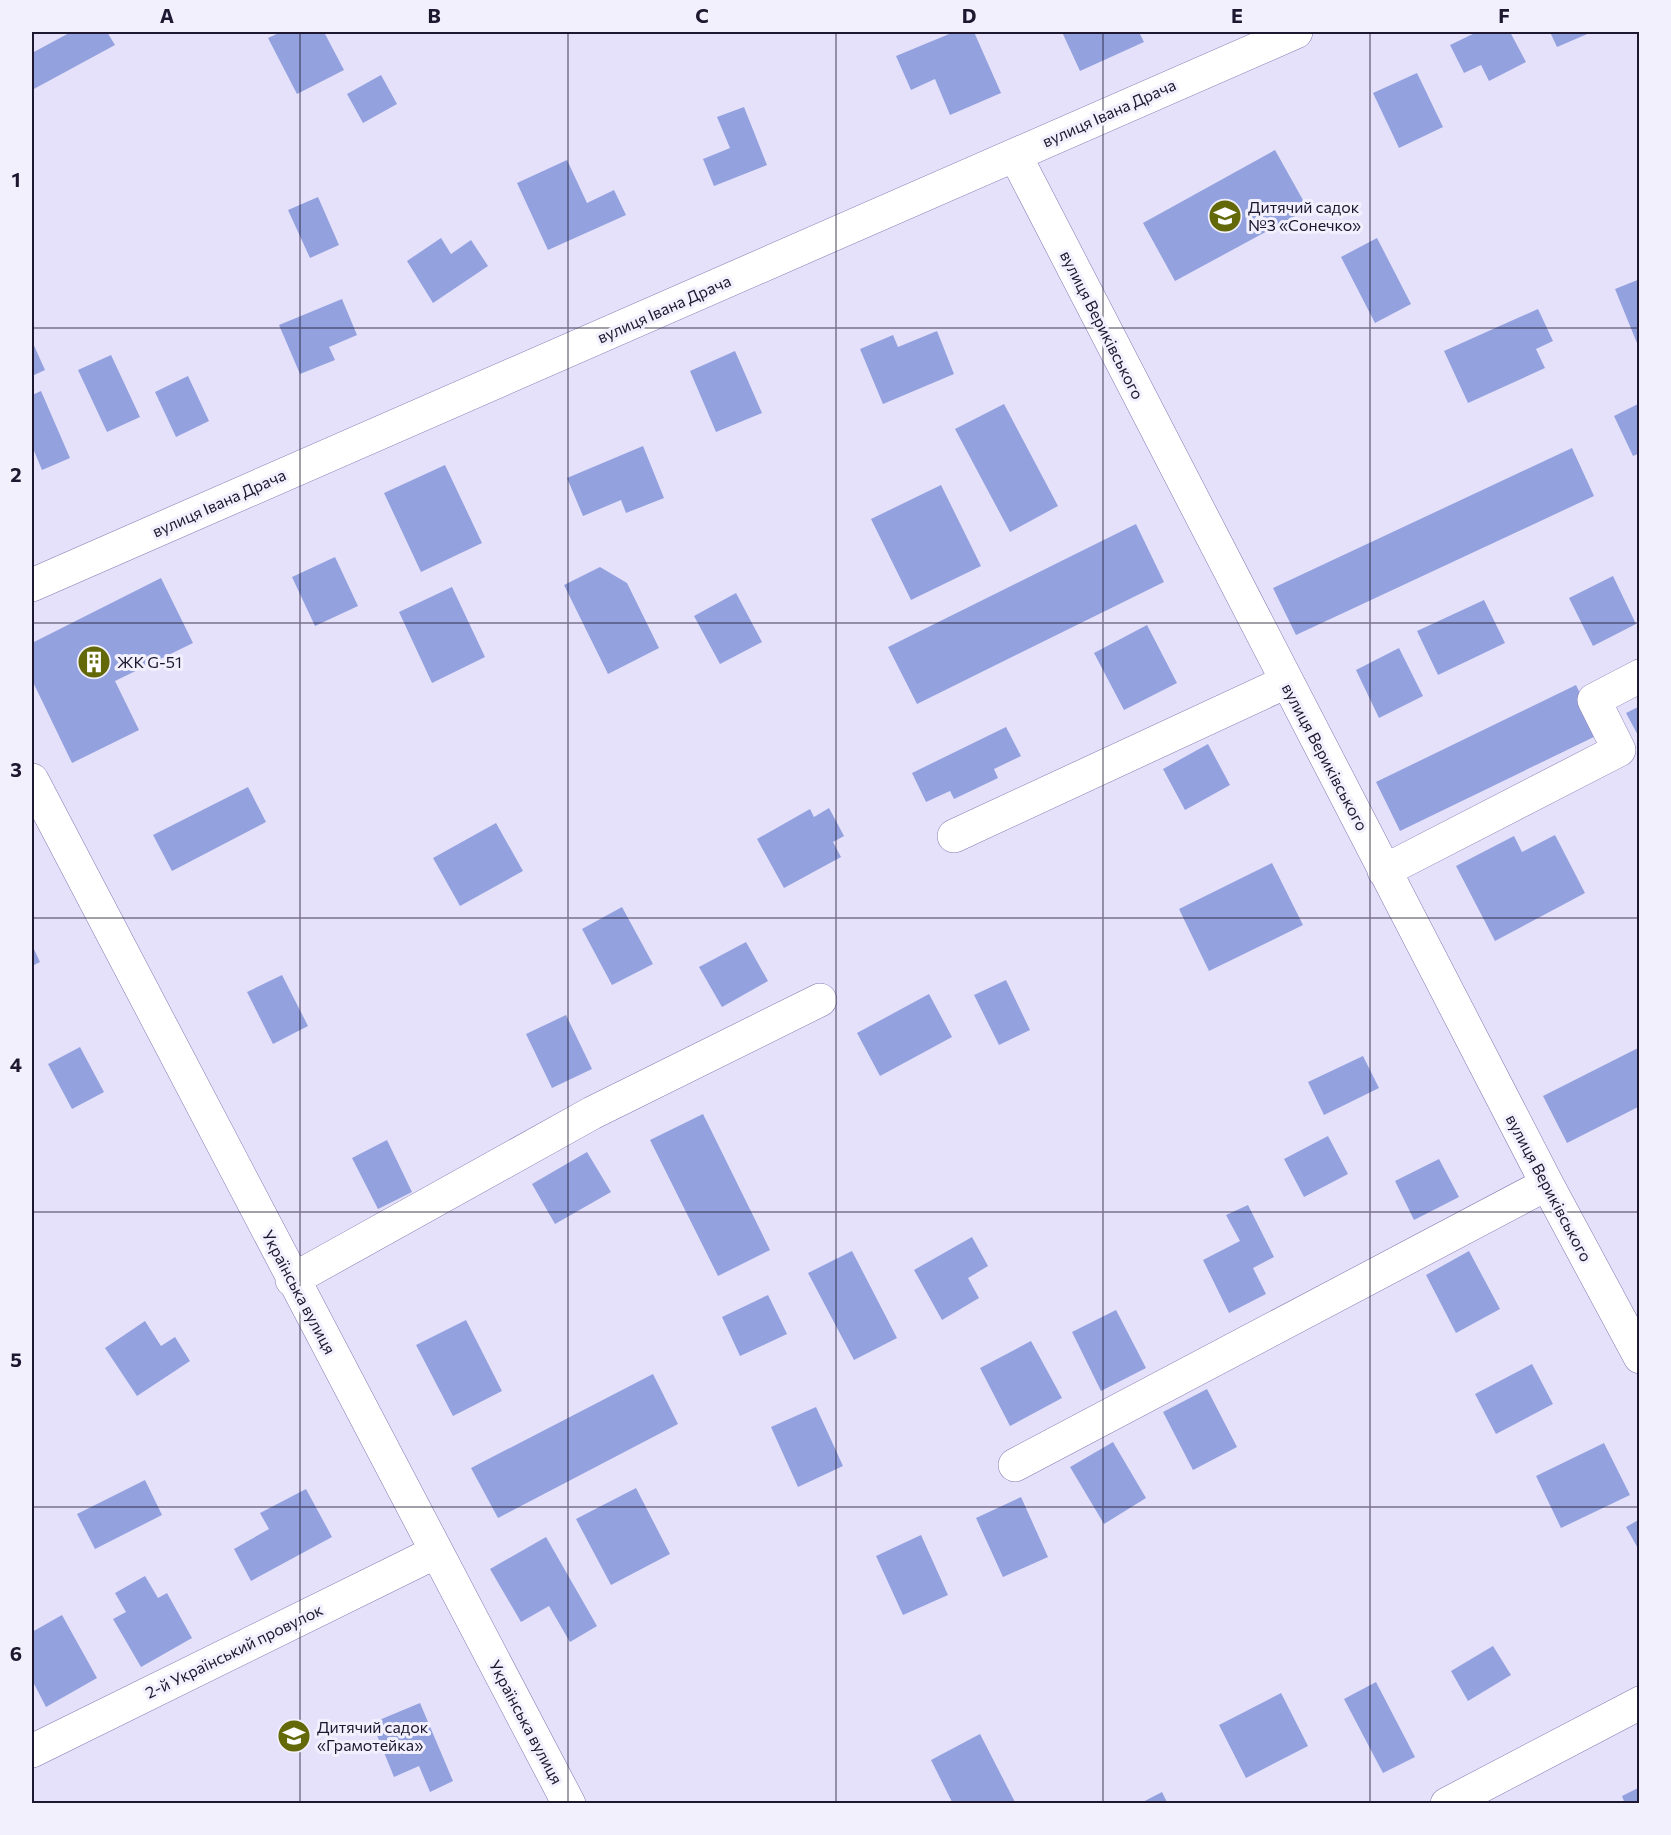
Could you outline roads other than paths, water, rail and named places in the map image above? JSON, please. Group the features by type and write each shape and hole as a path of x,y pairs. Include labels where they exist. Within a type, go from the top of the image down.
{"street":[{"name":"вулиця Івана Драча","path":"32,585 1296,32"},
{"name":"вулиця Вериківського","path":"1015,155 1547,1184 1640,1357"},
{"path":"1384,870 1619,750 1594,700 1640,676"},
{"path":"954,836 1286,682"},
{"name":"Українська вулиця","path":"35,797 569,1803"},
{"path":"292,1280 592,1113 820,1000"},
{"path":"1015,1465 1547,1184"},
{"name":"2-й Український провулок","path":"32,1751 436,1552"},
{"path":"1447,1803 1640,1703"}],"place":[{"name":"Дитячий садок №3 «Сонечко»","path":"1225,216"},
{"name":"ЖК G-51","path":"94,662"},
{"name":"Дитячий садок «Грамотейка»","path":"294,1736"}]}
